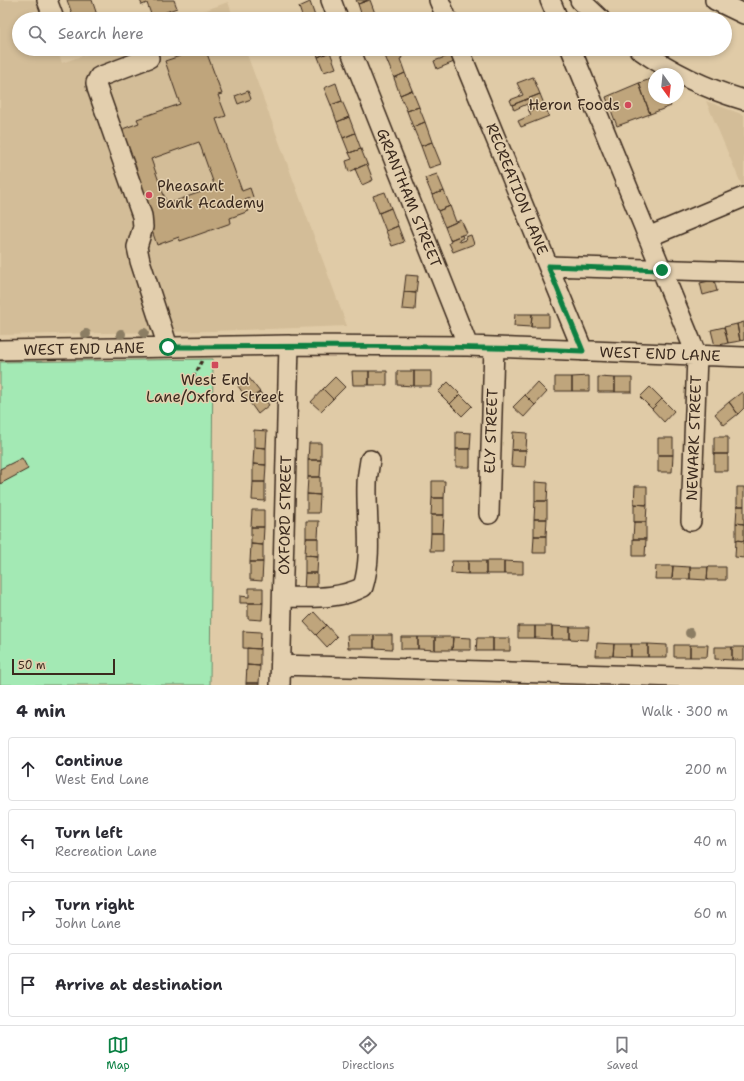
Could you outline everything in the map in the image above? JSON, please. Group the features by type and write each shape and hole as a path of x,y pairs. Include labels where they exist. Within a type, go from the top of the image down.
{"street":[{"path":"47,0 51,12"},
{"path":"330,0 335,12"},
{"path":"439,0 444,12"},
{"path":"550,0 555,12"},
{"path":"580,0 593,12"},
{"path":"715,0 744,14"},
{"name":"GRANTHAM STREET","path":"353,56 468,346"},
{"name":"RECREATION LANE","path":"462,56 583,351"},
{"path":"574,56 697,356"},
{"path":"650,56 685,77 721,93 744,100"},
{"path":"149,58 99,77 96,83 96,88 142,216 143,227 138,247 140,260 168,347"},
{"path":"648,237 744,197"},
{"path":"548,266 744,272"},
{"name":"WEST END LANE","path":"0,350 289,345 468,346 744,357"},
{"name":"OXFORD STREET","path":"280,685 289,345"},
{"name":"ELY STREET","path":"489,514 494,347"},
{"name":"NEWARK STREET","path":"691,521 697,356"},
{"path":"283,597 329,597 352,592 363,587 366,578 368,555 367,483 370,460"},
{"path":"281,665 680,681 744,679"}],"path":[{"path":"190,383 204,359"}],"shaded area":[{"name":"Pheasant Bank Academy","path":"0,0 39,0 43,12 12,12 12,56 60,56 62,63 82,56 248,56 347,326 213,331 0,335"},
{"path":"228,2 232,12 201,12"},
{"path":"706,101 744,115 744,185 742,186"}],"green space":[{"path":"213,359 210,685 0,685 0,362"}],"building":[{"path":"67,0 92,0 96,12 71,12"},
{"path":"140,0 174,0 177,8 166,12 150,12 147,3 142,5"},
{"path":"356,0 368,0 358,4"},
{"path":"370,0 374,12 361,12 358,4"},
{"path":"310,2 314,12 301,12 299,7"},
{"path":"180,56 208,56 222,94 218,95 226,116 216,119 242,191 250,188 253,197 245,200 249,211 230,218 231,223 180,241 179,237 157,245 117,131 139,123 137,119 180,104 165,61","holes":["199,142 215,187 167,204 151,159"]},
{"path":"332,56 336,68 324,72 318,57"},
{"path":"385,56 401,56 402,58 400,59 405,73 394,78"},
{"path":"451,56 454,62 437,69 434,61"},
{"path":"405,73 412,90 400,95 394,78"},
{"path":"533,77 540,94 512,105 510,100 523,95 517,83"},
{"path":"648,80 648,104 670,104 671,106 650,114 639,83"},
{"path":"336,83 342,101 331,105 324,88"},
{"name":"Heron Foods","path":"639,83 650,114 617,126 606,97"},
{"path":"412,90 419,107 407,111 400,95"},
{"path":"248,91 251,99 238,104 235,96"},
{"path":"540,94 544,104 529,111 527,104 514,110 512,105"},
{"path":"342,101 349,117 337,122 331,105"},
{"path":"544,104 549,116 521,127 518,121 531,115 529,111"},
{"path":"419,107 425,122 413,127 407,111"},
{"path":"349,117 355,133 343,138 337,122"},
{"path":"425,122 432,142 421,146 413,127"},
{"path":"355,133 361,149 349,153 343,138"},
{"path":"432,142 441,164 429,168 421,146"},
{"path":"361,149 367,164 349,172 346,161 352,159 349,153"},
{"path":"367,164 373,180 362,185 355,169"},
{"path":"437,174 444,191 432,195 425,178"},
{"path":"444,191 450,206 438,211 432,195"},
{"path":"385,192 391,208 379,213 373,196"},
{"path":"450,206 456,222 445,227 438,211"},
{"path":"391,208 398,226 386,231 379,213"},
{"path":"461,220 467,233 450,240 445,227"},
{"path":"398,226 404,242 392,246 386,231"},
{"path":"462,235 463,238 459,240 460,242 466,240 465,237 471,235 474,244 453,252 449,243 451,242 450,240"},
{"path":"406,275 418,276 416,293 404,292"},
{"path":"714,280 717,291 703,295 700,283"},
{"path":"404,292 416,293 415,310 402,309"},
{"path":"515,314 532,314 531,327 514,326"},
{"path":"532,314 549,314 549,327 531,327"},
{"path":"744,322 744,340 740,341 737,324"},
{"path":"737,324 740,341 728,343 724,327"},
{"path":"724,327 728,343 715,346 711,330"},
{"path":"352,371 369,371 369,385 353,385"},
{"path":"369,371 387,371 387,385 369,385"},
{"path":"397,371 414,371 414,386 397,385"},
{"path":"414,371 431,371 431,386 414,386"},
{"path":"589,376 589,391 572,391 572,377"},
{"path":"335,377 345,387 333,399 323,389"},
{"path":"555,377 572,377 572,391 555,391"},
{"path":"598,377 615,378 615,392 598,392"},
{"path":"249,378 260,392 248,400 238,386"},
{"path":"615,378 632,378 632,392 615,392"},
{"path":"448,382 460,394 450,404 438,392"},
{"path":"537,382 547,392 535,405 525,395"},
{"path":"650,387 662,399 652,409 640,397"},
{"path":"323,389 333,399 321,411 311,402"},
{"path":"260,392 269,405 258,414 248,400"},
{"path":"742,392 744,395 744,408 738,414 729,402"},
{"path":"460,394 472,406 462,416 450,404"},
{"path":"525,395 535,405 524,417 513,407"},
{"path":"662,399 674,411 664,422 652,409"},
{"path":"729,402 738,414 724,425 715,414"},
{"path":"254,430 267,431 266,448 254,447"},
{"path":"456,432 471,433 470,449 456,449"},
{"path":"513,432 527,433 526,450 512,450"},
{"path":"714,437 728,437 728,454 714,454"},
{"path":"658,438 673,438 673,455 658,455"},
{"path":"309,443 321,443 321,460 308,460"},
{"path":"254,447 266,448 266,465 253,464"},
{"path":"456,449 470,449 470,467 456,467"},
{"path":"512,450 526,450 525,467 511,466"},
{"path":"714,454 728,454 728,471 714,471"},
{"path":"658,455 673,455 672,472 658,472"},
{"path":"22,458 28,469 0,484 0,469"},
{"path":"308,460 321,460 320,477 308,477"},
{"path":"253,464 266,465 265,482 253,482"},
{"path":"308,477 320,477 320,495 307,494"},
{"path":"432,481 445,481 444,498 432,498"},
{"path":"253,482 265,482 265,501 252,500"},
{"path":"535,482 548,483 547,501 535,501"},
{"path":"635,486 647,486 647,505 634,504"},
{"path":"737,487 744,487 744,506 737,506"},
{"path":"307,494 320,495 319,513 307,513"},
{"path":"432,498 444,498 444,515 431,515"},
{"path":"535,501 547,501 547,519 534,519"},
{"path":"634,504 647,505 646,522 634,522"},
{"path":"737,506 744,506 744,524 736,523"},
{"path":"252,510 264,510 264,527 251,527"},
{"path":"431,515 444,515 443,533 431,533"},
{"path":"534,519 547,519 546,536 534,536"},
{"path":"306,521 319,521 318,538 306,538"},
{"path":"634,522 646,522 646,539 633,539"},
{"path":"736,523 744,524 744,541 736,540"},
{"path":"251,527 264,527 263,545 251,544"},
{"path":"431,533 443,533 443,551 430,551"},
{"path":"534,536 546,536 546,553 533,553"},
{"path":"306,538 318,538 318,556 305,555"},
{"path":"633,539 646,539 645,556 633,556"},
{"path":"736,540 744,541 744,558 735,557"},
{"path":"251,544 263,545 263,562 250,562"},
{"path":"305,555 318,556 317,573 305,573"},
{"path":"452,561 468,561 468,574 451,573"},
{"path":"468,561 486,561 486,574 468,574"},
{"path":"486,561 504,561 504,574 486,574"},
{"path":"504,561 523,562 523,574 504,574"},
{"path":"250,562 263,562 262,581 250,580"},
{"path":"656,566 673,566 672,579 655,579"},
{"path":"673,566 690,567 690,579 672,579"},
{"path":"690,567 708,567 707,580 690,579"},
{"path":"708,567 726,567 726,580 707,580"},
{"path":"305,573 317,573 317,592 304,591"},
{"path":"249,588 263,588 263,603 240,603 240,596 249,597"},
{"path":"248,603 263,603 262,620 248,619"},
{"path":"314,612 326,625 316,635 304,622"},
{"path":"326,625 337,637 327,647 316,635"},
{"path":"518,626 535,626 535,638 518,638"},
{"path":"535,626 552,626 552,639 535,638"},
{"path":"552,626 570,627 570,639 552,639"},
{"path":"570,627 589,627 588,640 570,639"},
{"path":"243,631 261,632 260,649 243,648"},
{"path":"347,635 374,635 374,648 348,648"},
{"path":"374,635 392,635 392,649 374,648"},
{"path":"401,637 418,637 418,649 401,649"},
{"path":"418,637 435,637 435,650 418,649"},
{"path":"435,637 453,637 452,650 435,650"},
{"path":"453,637 471,638 471,650 452,650"},
{"path":"477,638 493,638 493,651 476,651"},
{"path":"493,638 510,638 510,651 493,651"},
{"path":"597,643 614,644 613,656 596,656"},
{"path":"614,644 631,644 631,657 613,656"},
{"path":"631,644 648,644 648,657 631,657"},
{"path":"648,644 667,645 667,657 648,657"},
{"path":"674,645 690,645 690,657 674,657"},
{"path":"690,645 708,645 707,657 690,657"},
{"path":"715,647 732,647 732,660 715,659"},
{"path":"732,647 744,647 744,660 732,660"},
{"path":"247,648 260,649 260,666 247,665"},
{"path":"247,665 260,666 259,683 246,683"},
{"path":"246,683 259,683 259,685 246,685"}],"place":[{"name":"Heron Foods","path":"628,105"},
{"name":"Pheasant Bank Academy","path":"149,195"},
{"name":"West End Lane/Oxford Street","path":"215,365"}],"route":[{"path":"168,347 289,345 468,346 583,351 548,266 662,270"}]}
